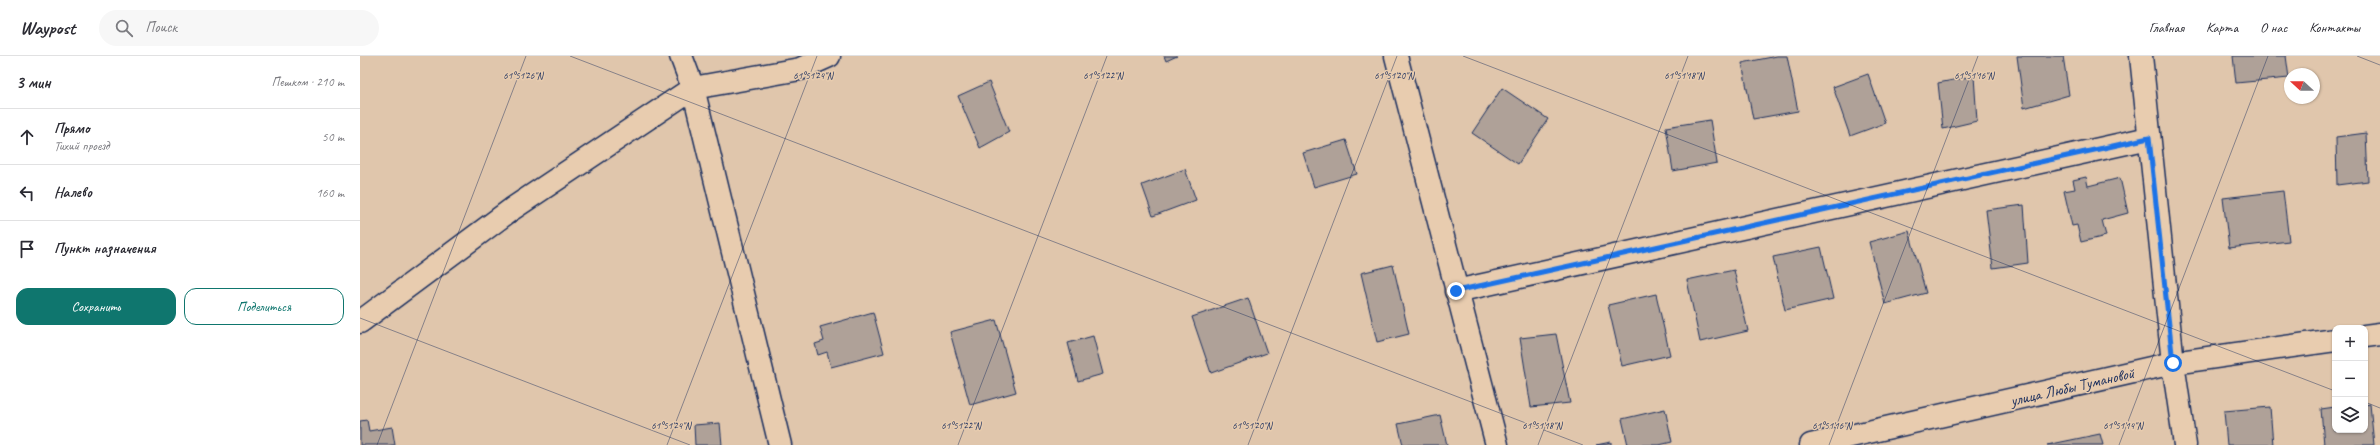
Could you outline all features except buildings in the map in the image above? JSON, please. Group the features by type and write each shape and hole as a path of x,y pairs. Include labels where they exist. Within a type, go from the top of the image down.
{"street":[{"path":"681,56 693,88 780,445"},
{"path":"360,322 512,209 693,88 800,69 830,56"},
{"path":"1396,56 1497,445"},
{"path":"2141,56 2173,363 2185,445"},
{"path":"1456,291 2149,138"},
{"path":"2368,336 2380,334"},
{"name":"улица Любы Тумановой","path":"1811,445 2173,363 2332,340"}],"route":[{"path":"1456,291 2149,138 2173,363"}]}
